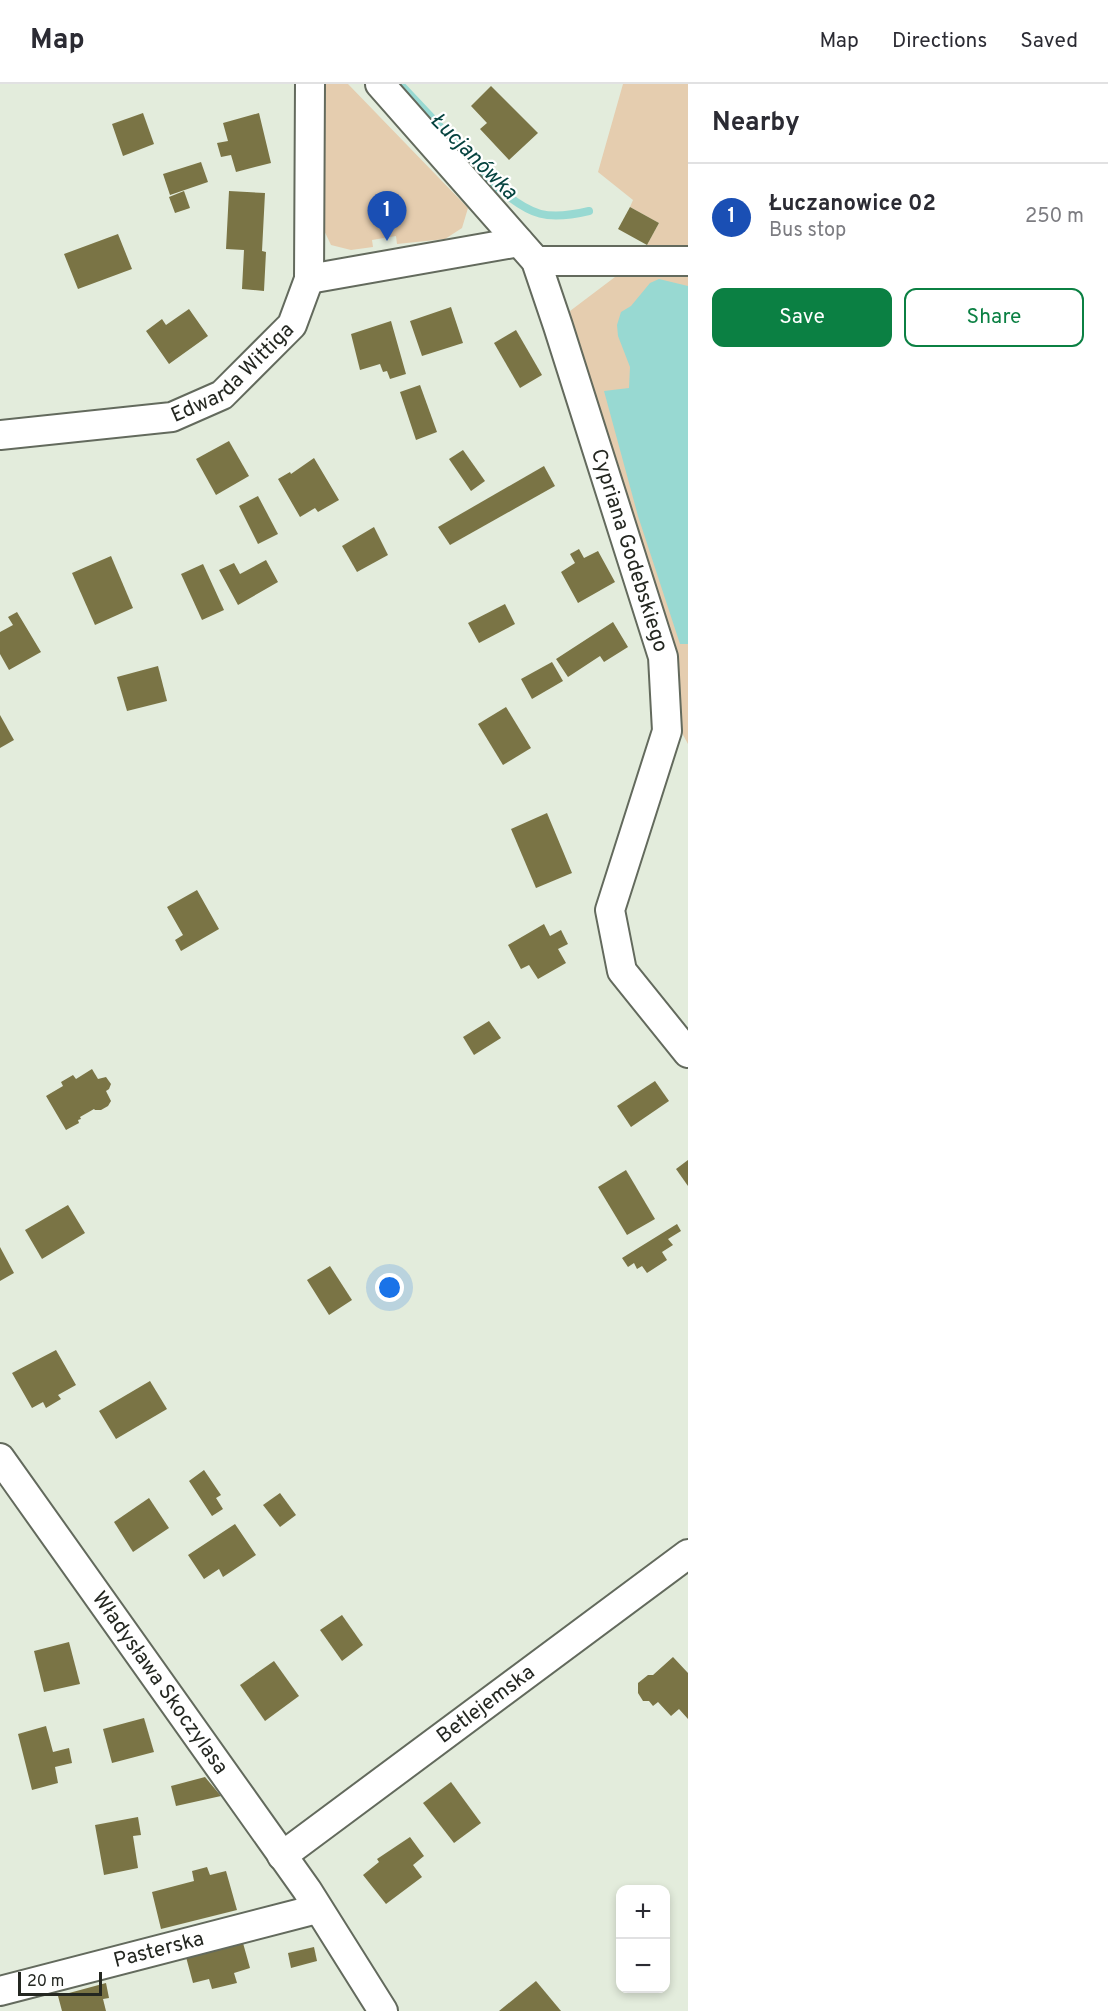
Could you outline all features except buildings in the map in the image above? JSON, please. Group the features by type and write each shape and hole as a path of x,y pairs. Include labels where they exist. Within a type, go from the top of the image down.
{"street":[{"name":"Edwarda Wittiga","path":"0,435 172,417 222,395 292,326 309,279 310,84"},
{"name":"Cypriana Godebskiego","path":"380,84 527,252 663,657 667,731 610,910 622,971 688,1053"},
{"path":"309,279 527,252 688,261"},
{"name":"Władysława Skoczylasa","path":"0,1458 282,1856 383,2011"},
{"name":"Betlejemska","path":"282,1856 688,1554"},
{"name":"Pasterska","path":"0,1991 317,1909"}],"shaded area":[{"path":"322,84 348,84 468,208 462,228 445,239 397,244 396,236 372,240 373,247 351,250 331,245 319,220"},
{"path":"623,84 688,84 688,254 645,254 647,245 659,223 630,207 633,200 598,172"},
{"path":"673,266 688,266 688,744 682,733 663,657 579,360 570,311 615,277"}],"water":[{"path":"659,279 688,286 688,644 680,644 638,516 604,391 629,388 630,367 618,336 617,325 621,312 631,306 650,283"}],"waterway":[{"name":"Łucjanówka","path":"400,84 498,188 520,205 550,216 589,211"}],"place":[{"name":"Łuczanowice 02","path":"387,241"}]}
